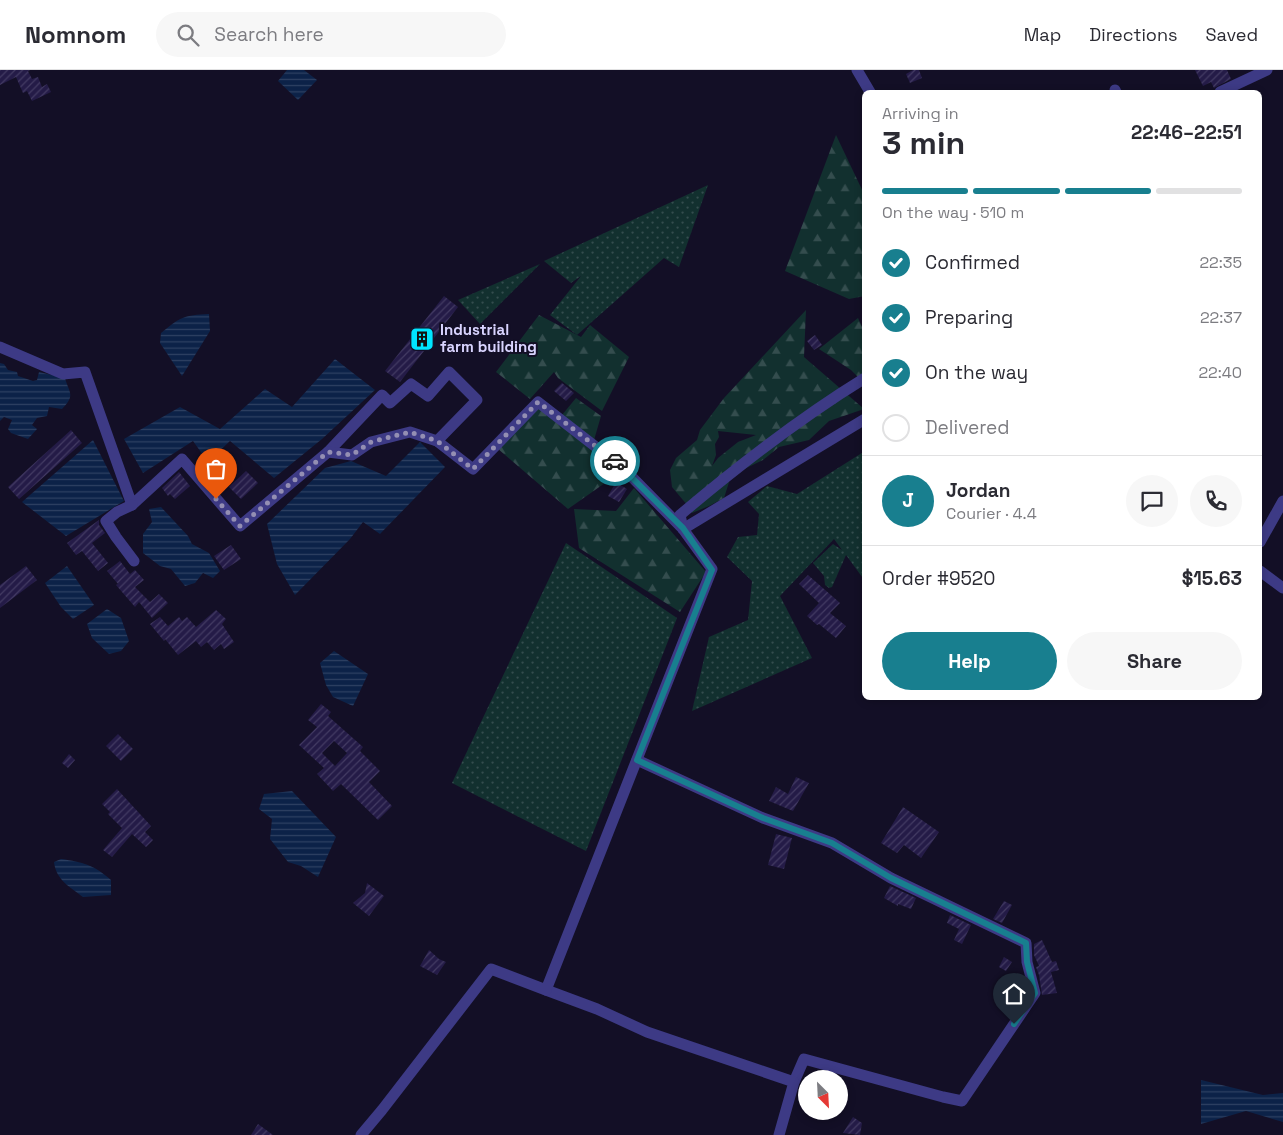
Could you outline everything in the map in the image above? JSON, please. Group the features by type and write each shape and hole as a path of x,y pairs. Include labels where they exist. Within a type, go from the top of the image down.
{"street":[{"path":"857,70 869,90"},
{"path":"1224,90 1267,70"},
{"path":"0,347 63,374 85,372 132,505"},
{"path":"134,561 106,521 117,512 132,505 182,458 240,526 328,452 382,395 390,403 411,384 428,396 449,372 477,400 437,441"},
{"path":"683,528 680,515 764,449 862,380"},
{"path":"328,452 352,455 371,442 410,432 437,441 473,469 538,402 623,468 683,528 712,570 546,990"},
{"path":"683,528 862,421"},
{"path":"1262,538 1283,501"},
{"path":"1262,572 1283,588"},
{"path":"637,760 763,818 832,843 891,878 1026,943 1027,962 1035,993 962,1101 804,1059 794,1082 779,1135"},
{"path":"361,1135 491,969 598,1009 647,1032 794,1082"}],"green space":[{"path":"836,135 862,190 862,297 849,299 785,271"},
{"path":"708,185 679,267 664,258 577,335 550,315 581,276 571,283 544,261"},
{"path":"540,264 480,324 458,300"},
{"path":"806,310 804,357 862,407 862,410 829,421 809,440 779,447 763,460 740,471 730,479 724,498 692,513 672,487 670,470 676,458 697,440 700,430 724,398","holes":["718,431 756,435 738,442 718,458 712,466 716,455 715,444 719,437"]},
{"path":"539,315 581,337 590,325 629,357 602,411 558,378 554,372 530,399 496,372"},
{"path":"858,318 862,327 862,381 851,370 819,349"},
{"path":"576,398 601,416 594,440 562,415"},
{"path":"536,405 622,471 568,509 497,448"},
{"path":"862,453 862,577 846,555 832,587 829,588 825,585 824,576 813,563 833,544 842,550 834,539 780,596 812,658 692,711 709,637 748,620 752,581 727,557 738,537 757,535 759,514 748,502 767,486 797,494"},
{"path":"634,488 706,572 680,612 579,548 574,509 616,511"},
{"path":"566,543 677,618 586,851 452,783"}],"water":[{"path":"287,70 304,70 317,80 298,100 278,81"},
{"path":"209,314 210,331 182,376 160,343 161,333 173,323 183,318"},
{"path":"335,359 375,390 322,439 274,478 230,441 208,462 193,441 143,473 124,439 180,407 220,429 265,389 292,407"},
{"path":"0,363 4,364 8,370 17,372 18,376 33,381 37,380 39,372 65,378 70,394 69,400 62,409 49,407 47,416 37,418 32,425 37,429 28,439 11,433 8,429 12,420 4,417 0,421"},
{"path":"93,440 124,501 66,536 22,502"},
{"path":"420,442 445,467 380,534 363,522 350,539 295,595 277,564 267,524 325,468 351,461 386,476"},
{"path":"161,507 188,536 192,544 209,553 220,571 213,578 203,573 195,583 185,586 171,569 160,566 143,553 143,534 152,522 149,509"},
{"path":"67,566 94,605 73,619 61,607 45,583"},
{"path":"107,609 121,618 129,641 121,651 109,654 92,638 87,624"},
{"path":"334,651 368,674 353,706 333,697 326,685 320,663"},
{"path":"292,791 336,837 318,877 301,866 288,862 270,839 272,819 259,809 264,794"},
{"path":"61,859 88,865 105,875 111,880 111,895 83,897 64,882 58,874 54,862"},
{"path":"1201,1080 1263,1095 1283,1093 1283,1122 1246,1111 1201,1124"}],"building":[{"path":"0,70 30,70 28,71 32,79 38,77 42,87 47,84 51,92 32,101 27,91 23,93 16,77 0,85"},
{"path":"913,70 919,70 922,78 910,83 906,74"},
{"path":"1195,70 1227,70 1231,79 1214,88 1211,82 1203,86"},
{"name":"Industrial farm building","path":"444,296 458,307 400,382 385,371"},
{"path":"815,335 822,345 814,350 807,341"},
{"path":"562,383 574,393 566,401 554,391"},
{"path":"71,430 82,443 19,499 8,487"},
{"path":"246,471 258,483 241,499 229,487"},
{"path":"179,472 190,486 175,499 170,494 168,496 162,488"},
{"path":"616,482 627,489 619,502 608,496"},
{"path":"99,520 99,525 105,533 92,543 108,563 98,571 82,551 76,555 67,543"},
{"path":"231,545 241,559 224,570 214,556"},
{"path":"120,561 130,574 135,570 144,580 135,587 150,602 159,594 168,603 152,618 139,602 135,607 107,571"},
{"path":"26,566 37,580 0,608 0,585"},
{"path":"808,575 840,603 830,613 846,626 836,638 807,616 819,603 799,584"},
{"path":"216,610 226,619 222,624 234,642 224,649 221,644 214,650 207,642 201,647 196,641 178,655 150,624 160,617 168,626 179,617 182,621 187,617 196,627"},
{"path":"321,704 331,712 328,716 363,747 360,751 380,771 369,782 392,806 378,820 341,784 333,791 317,774 324,768 299,745 317,727 308,720","holes":["334,741 347,753 335,766 322,753"]},
{"path":"118,734 133,749 121,761 106,746"},
{"path":"69,754 75,760 68,768 62,763"},
{"path":"796,777 809,783 793,811 769,801 776,787 788,794"},
{"path":"117,789 151,826 145,832 153,840 146,847 132,834 112,857 103,850 122,828 108,814 110,812 102,804"},
{"path":"903,807 939,832 921,858 904,845 897,853 881,843"},
{"path":"776,834 792,838 784,869 768,865"},
{"path":"367,883 384,896 369,916 353,903 365,893"},
{"path":"890,886 916,898 911,909 898,904 898,906 884,898"},
{"path":"1004,901 1012,905 1002,923 993,919"},
{"path":"950,915 971,925 962,944 954,940 959,929 947,923"},
{"path":"1042,940 1052,962 1056,961 1059,970 1051,972 1057,993 1042,995 1036,967 1039,966 1034,955 1034,944"},
{"path":"429,950 439,959 446,962 437,975 420,966"},
{"path":"1004,957 1012,962 1006,971 999,967"},
{"path":"853,1117 862,1123 860,1135 843,1133"},
{"path":"258,1124 273,1135 251,1135"}],"way so far":[{"path":"216,499 240,526 328,452 352,455 371,442 410,432 437,441 473,469 538,402 615,461"}],"place":[{"name":"Industrial farm building","path":"422,339"}],"route":[{"path":"615,461 683,528 712,570 637,760 763,818 832,843 891,878 1026,943 1027,962 1035,993 1014,1024"}]}
